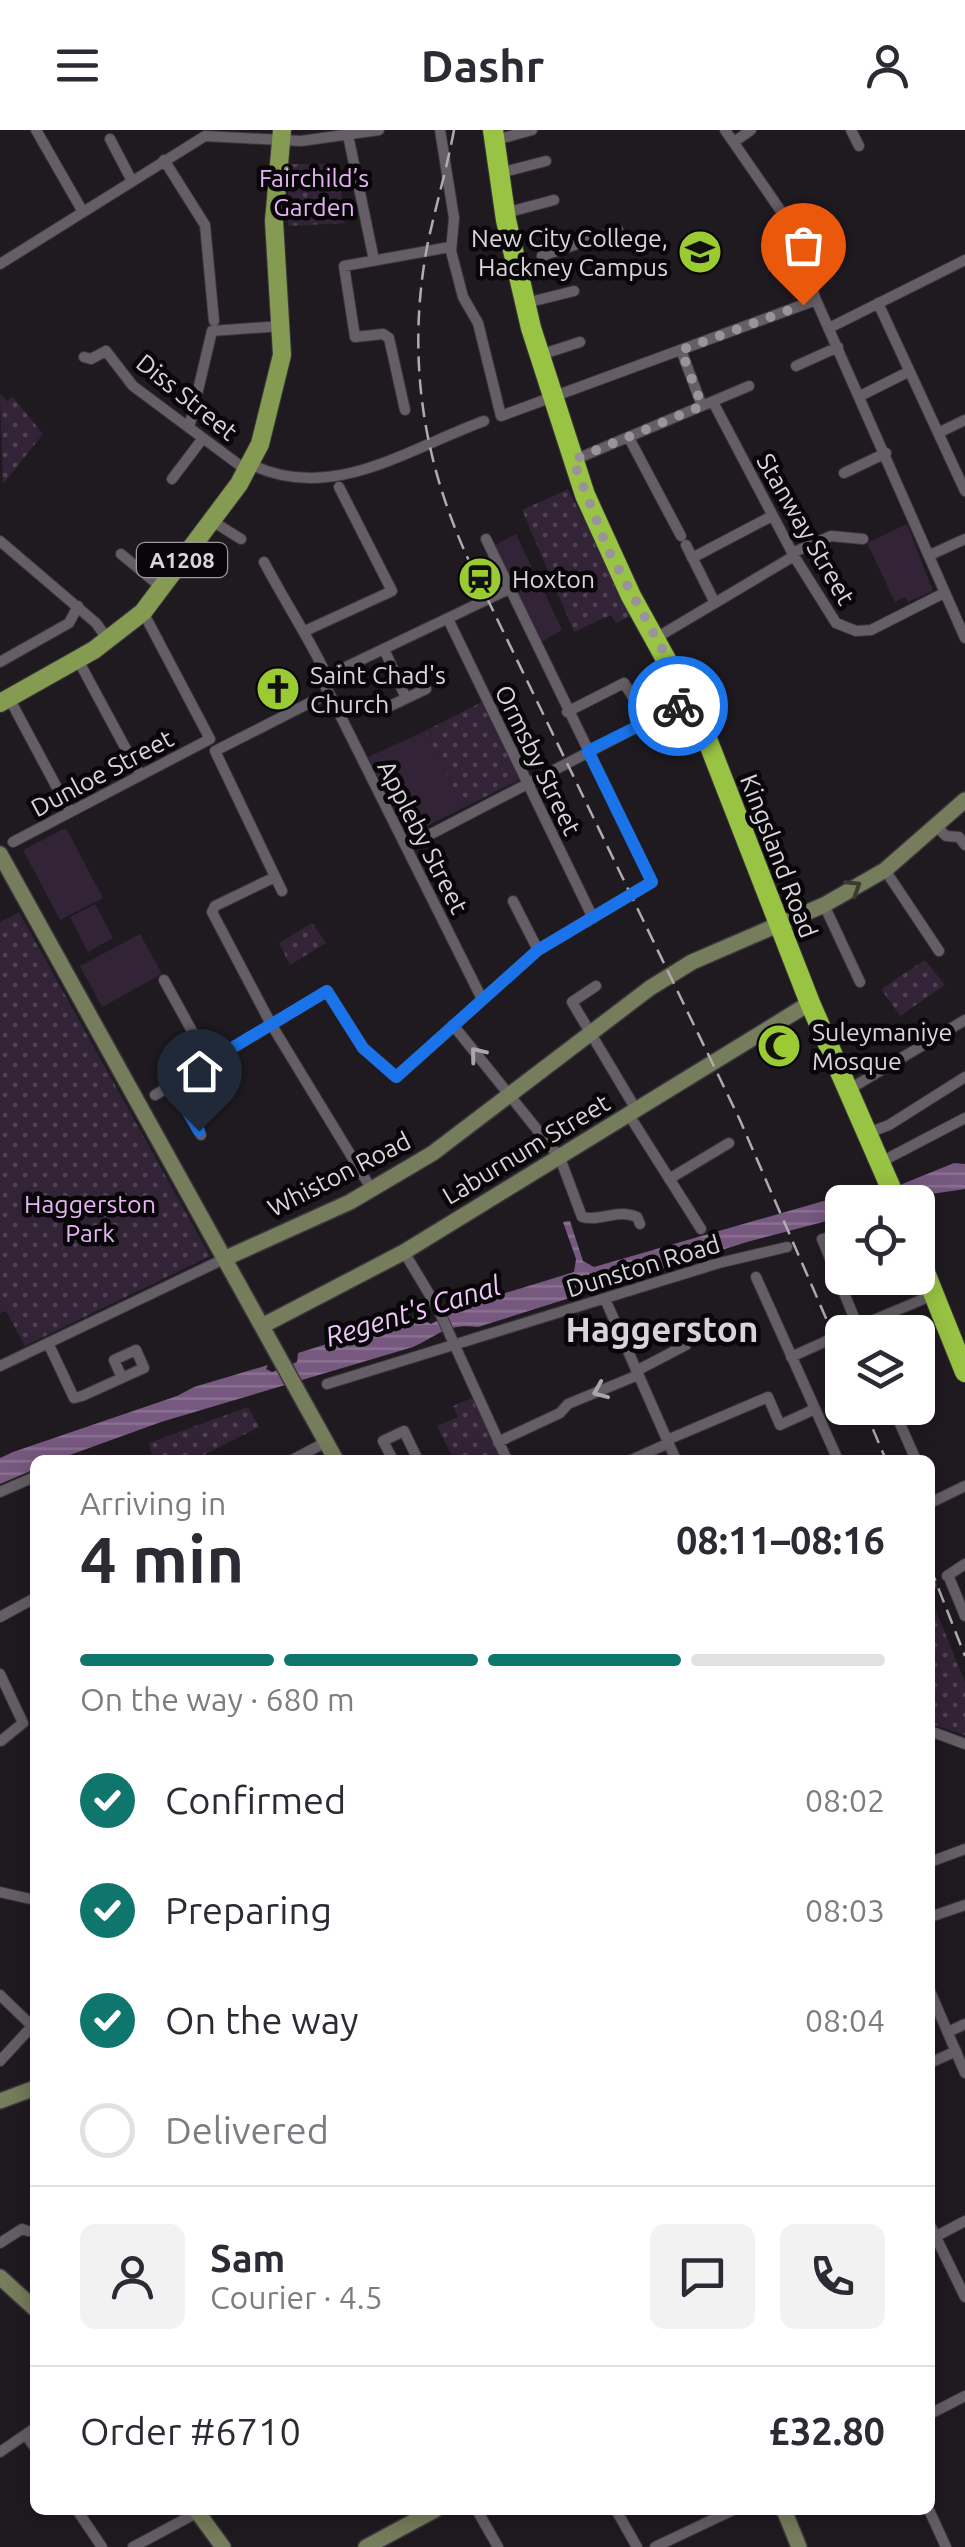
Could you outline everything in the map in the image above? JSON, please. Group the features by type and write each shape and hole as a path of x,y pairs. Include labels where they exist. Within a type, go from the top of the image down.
{"highway":[{"name":"Kingsland Road","path":"494,135 505,213 522,261 525,303 573,460 608,550 690,700 810,1003 889,1185"},
{"path":"933,1295 965,1372"}],"main road":[{"name":"A1208","path":"4,700 78,660 143,612 248,467 277,388 283,326 274,221 281,135"}],"street":[{"path":"36,130 83,212"},
{"path":"0,264 205,136 348,135 378,130"},
{"path":"440,130 454,218 450,247 464,297 478,322 500,416 816,300"},
{"path":"724,130 784,217 816,300 965,638"},
{"path":"734,142 751,130"},
{"path":"851,130 859,146"},
{"path":"494,135 529,131"},
{"path":"108,135 132,181"},
{"path":"348,135 374,260"},
{"path":"164,160 205,225 214,325 189,428"},
{"path":"500,173 546,161"},
{"path":"505,213 554,200"},
{"path":"542,256 618,230"},
{"path":"405,410 389,338 382,334 354,337 344,266 450,247"},
{"path":"829,328 965,260"},
{"path":"525,303 574,291"},
{"path":"878,303 965,491"},
{"path":"214,325 283,326"},
{"path":"539,356 580,342"},
{"path":"796,366 838,348"},
{"name":"Stanway Street","path":"681,350 793,555 836,623 856,631 871,630 944,592"},
{"name":"Diss Street","path":"88,358 106,351 132,386 248,467"},
{"path":"860,396 908,372"},
{"path":"573,460 749,386"},
{"path":"938,433 965,420"},
{"path":"248,467 279,476 331,480 484,421"},
{"path":"172,479 204,438"},
{"path":"630,438 715,603"},
{"path":"844,473 886,454"},
{"path":"305,630 392,591 339,487"},
{"path":"692,558 772,516"},
{"path":"212,520 241,539"},
{"path":"656,638 793,555 832,536 863,539"},
{"path":"155,1095 327,991 363,1048 396,1077 538,950 652,882 486,539"},
{"path":"930,556 965,539"},
{"path":"0,541 78,606 108,640"},
{"path":"121,554 162,588"},
{"path":"264,562 327,676"},
{"path":"328,693 324,682 327,676 509,589"},
{"path":"0,662 70,623 78,606"},
{"name":"Dunloe Street","path":"14,842 210,739 143,612"},
{"name":"Ormsby Street","path":"448,619 593,918"},
{"path":"384,649 406,698"},
{"path":"78,660 140,775"},
{"path":"567,712 624,683 648,721"},
{"path":"388,707 426,689"},
{"name":"Dunloe Street","path":"275,876 215,751 328,693"},
{"name":"Appleby Street","path":"328,693 482,999"},
{"path":"4,700 70,812"},
{"path":"406,847 690,700"},
{"name":"Whiston Road","path":"0,1366 372,1190 446,1145 588,1031 692,962 824,905 885,870 965,800"},
{"path":"936,826 946,836 958,837 965,844"},
{"path":"0,854 333,1455"},
{"path":"885,870 939,951"},
{"path":"282,891 275,876 215,906 212,912 271,1024 372,1190"},
{"path":"513,900 538,950"},
{"path":"824,905 860,982"},
{"path":"164,980 208,1062"},
{"path":"596,986 571,1000 701,1230"},
{"name":"Laburnum Street","path":"265,1333 560,1158 810,1003"},
{"path":"848,1090 965,1020"},
{"path":"453,1025 560,1158 582,1217 597,1219 622,1212 637,1217 640,1224"},
{"path":"867,1134 890,1125 965,1076"},
{"path":"172,1084 201,1135"},
{"path":"879,1163 965,1118"},
{"path":"669,1179 729,1143"},
{"name":"Dunston Road","path":"327,1384 738,1258 787,1248"},
{"path":"404,1252 439,1310 504,1455"},
{"path":"747,1259 836,1455"},
{"path":"889,1315 933,1295"},
{"path":"605,1299 674,1455"},
{"path":"48,1343 74,1398 82,1396 144,1368 136,1350 114,1360 122,1378"},
{"path":"791,1357 825,1343"},
{"path":"498,1442 686,1345"},
{"path":"641,1455 768,1397 780,1425 815,1409"},
{"path":"901,1425 914,1455"},
{"path":"390,1455 383,1441 404,1431 416,1455"},
{"path":"301,1455 326,1442"},
{"path":"0,1492 30,1479"},
{"path":"935,1497 965,1486"},
{"path":"965,1564 948,1575 965,1616"},
{"path":"0,1618 30,1605"},
{"path":"0,1674 23,1723 1,1741"},
{"path":"935,1733 965,1744"},
{"path":"935,1860 965,1850"},
{"path":"0,1892 30,1899"},
{"path":"935,1915 965,1905"},
{"path":"0,1995 30,2021"},
{"path":"935,2015 948,2032 965,2072"},
{"path":"948,2032 965,2024"},
{"path":"0,2061 30,2029"},
{"path":"935,2062 956,2052"},
{"path":"0,2101 30,2090"},
{"path":"935,2237 965,2221"},
{"path":"4,2242 16,2231 30,2230"},
{"path":"935,2242 965,2297"},
{"path":"0,2277 30,2305"},
{"path":"935,2410 965,2396"},
{"path":"0,2452 30,2431"},
{"path":"80,2515 102,2547"},
{"path":"134,2547 192,2515"},
{"path":"202,2515 223,2547"},
{"path":"366,2547 426,2515"},
{"path":"480,2515 498,2547"},
{"path":"619,2515 636,2547"},
{"path":"656,2547 723,2515"},
{"path":"786,2515 799,2547"},
{"path":"931,2515 946,2547"}],"green space":[{"name":"Fairchild’s Garden","path":"288,164 337,164 345,223 288,226"},
{"path":"0,394 7,401 13,397 43,434 3,484"},
{"path":"568,489 633,615 616,623 611,615 574,632 522,510"},
{"path":"907,524 933,591 908,602 905,597 895,602 867,543"},
{"path":"516,534 531,566 532,578 541,585 562,630 538,644 493,546"},
{"path":"482,702 519,780 463,808 425,731"},
{"path":"425,731 463,808 407,836 368,757"},
{"path":"66,828 103,898 60,920 23,850"},
{"path":"95,904 113,938 88,952 70,917"},
{"name":"Haggerston Park","path":"19,912 210,1256 25,1346 6,1311 0,1313 0,922"},
{"path":"312,923 326,943 290,965 279,943"},
{"path":"140,934 162,974 102,1007 80,966"},
{"path":"925,960 945,985 900,1016 881,989"},
{"path":"472,1398 500,1455 452,1455 437,1426 458,1417 453,1406"},
{"path":"248,1407 259,1427 204,1455 150,1455 149,1443"},
{"path":"935,1608 965,1682 965,1735 935,1726"}],"shaded area":[{"path":"954,1163 965,1164 965,1189 935,1193 935,1185 900,1185"},
{"path":"825,1201 825,1221 747,1242 478,1327 451,1328 413,1347 161,1422 70,1455 30,1455 30,1471 0,1484 0,1458 13,1452 194,1387 268,1365 266,1369 272,1372 297,1362 298,1353 415,1316 431,1324 466,1305 574,1272 576,1259 563,1222 570,1221 583,1261 594,1267"}],"railway":[{"path":"454,130 428,242 419,325 423,406 440,485 470,563 739,1118 825,1316"},
{"path":"871,1425 884,1455"},
{"path":"935,1580 965,1656"}],"way so far":[{"path":"678,706 690,700 608,550 573,460 702,406 693,391 681,350 803,305"}],"place":[{"name":"New City College, Hackney Campus","path":"700,252"},
{"name":"Hoxton","path":"480,579"},
{"name":"Saint Chad's Church","path":"278,689"},
{"name":"Suleymaniye Mosque","path":"779,1046"}],"district":[{"name":"Haggerston","path":"662,1330"}],"route":[{"path":"199,1131 172,1084 327,991 358,1042 396,1077 538,950 652,882 588,751 678,706"}],"water label":[{"name":"Regent's Canal","path":"413,1311"}]}
